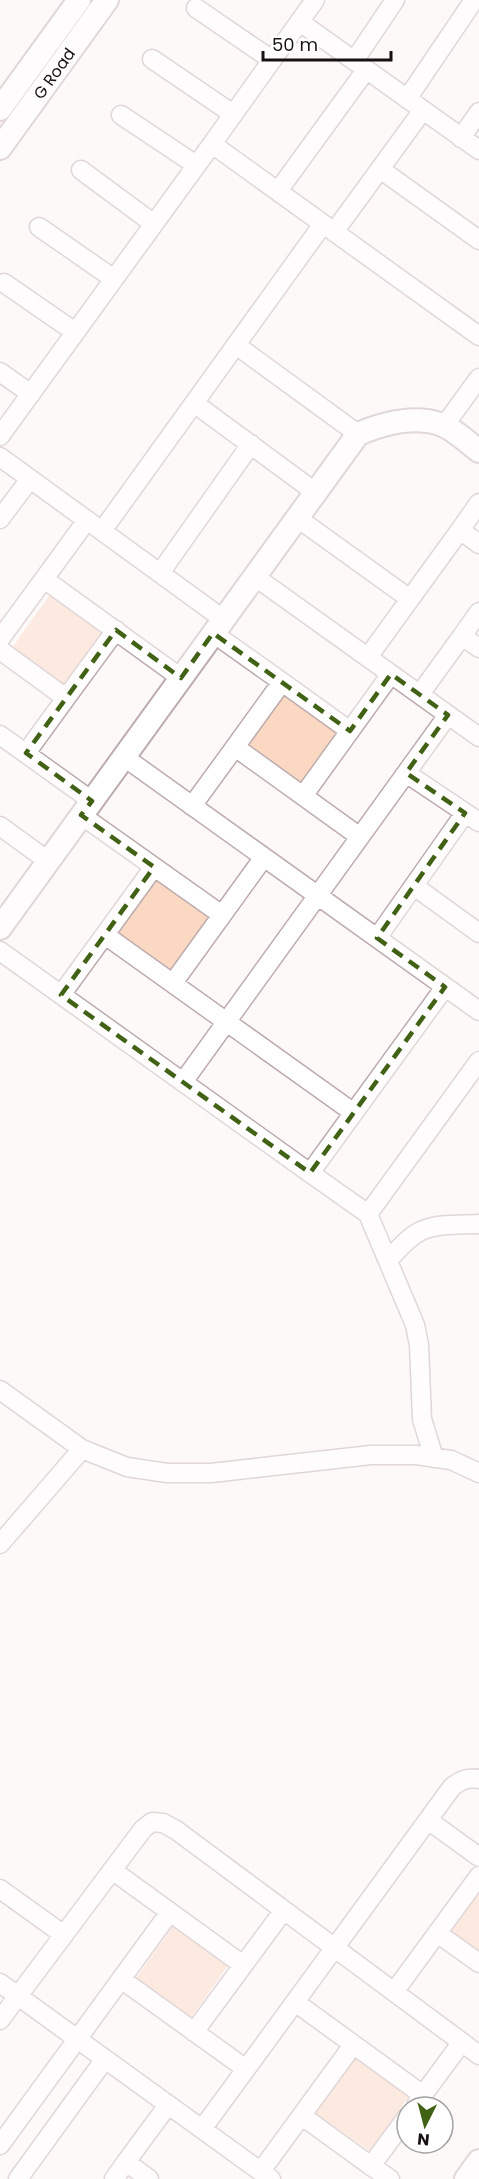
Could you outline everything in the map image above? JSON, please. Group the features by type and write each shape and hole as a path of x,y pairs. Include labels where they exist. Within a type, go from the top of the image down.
{"street":[{"name":"G Road","path":"0,109 80,0"},
{"name":"G Road","path":"0,148 107,0"},
{"path":"0,436 314,0"},
{"path":"278,191 360,65 394,0"},
{"path":"407,99 474,0"},
{"path":"196,8 272,60"},
{"path":"300,22 479,150"},
{"path":"152,59 233,114"},
{"path":"0,639 44,579 94,526 194,403 236,345 329,228 380,169 423,110"},
{"path":"461,138 479,112"},
{"path":"121,115 196,165"},
{"path":"212,144 479,336"},
{"path":"380,169 479,240"},
{"path":"81,170 154,224"},
{"path":"39,227 114,279"},
{"path":"4,283 75,332"},
{"path":"236,345 358,434"},
{"path":"0,372 31,394"},
{"path":"444,426 479,378"},
{"path":"194,403 315,492"},
{"path":"0,928 358,434 379,425 421,420 444,426 479,450"},
{"path":"160,573 251,444"},
{"path":"0,457 160,573 282,682 350,731"},
{"path":"0,519 30,479"},
{"path":"368,657 479,503"},
{"path":"296,517 410,599"},
{"path":"460,530 479,544"},
{"path":"254,576 479,737"},
{"path":"44,579 181,678"},
{"path":"420,694 479,612"},
{"path":"26,753 116,630"},
{"path":"462,636 479,648"},
{"path":"0,650 66,698"},
{"path":"303,796 391,674"},
{"path":"192,806 282,682"},
{"path":"183,1082 448,715"},
{"path":"0,735 26,753 154,867 222,915"},
{"path":"235,747 360,837"},
{"path":"123,757 479,1011"},
{"path":"377,938 414,886 472,818 406,773"},
{"path":"0,826 48,861"},
{"path":"173,983 264,858"},
{"path":"61,995 154,867"},
{"path":"414,886 478,929"},
{"path":"105,934 354,1113"},
{"path":"0,951 368,1214 415,1325 419,1345 422,1419 434,1458"},
{"path":"310,1173 445,987"},
{"path":"368,1214 479,1061"},
{"path":"388,1260 411,1237 431,1227 479,1224"},
{"path":"0,1390 81,1449 127,1467 167,1473 211,1473 371,1455 416,1455 451,1460 479,1473"},
{"path":"0,1544 81,1449"},
{"path":"202,2129 452,1787 460,1781 479,1779"},
{"path":"428,1820 479,1857"},
{"path":"0,2020 143,1829 152,1822 163,1823 177,1830 479,2055"},
{"path":"112,1870 243,1965"},
{"path":"394,1992 479,1876"},
{"path":"0,1889 63,1935"},
{"path":"194,2032 284,1910"},
{"path":"0,2145 170,1912"},
{"path":"437,1933 479,1963"},
{"path":"122,1979 246,2069"},
{"path":"0,1983 266,2175 302,2115 353,2045"},
{"path":"294,2002 353,2045 411,2095"},
{"path":"422,2095 462,2042"},
{"path":"18,2179 105,2059"},
{"path":"114,2179 168,2105"},
{"path":"302,2115 390,2179"},
{"path":"371,2166 395,2133"},
{"path":"466,2179 479,2161"},
{"path":"126,2162 149,2179"}],"highlighted area":[{"path":"116,630 181,678 213,633 350,731 391,674 448,715 406,773 465,813 377,938 445,987 310,1173 61,995 154,867 81,815 92,801 26,753"}],"shaded area":[{"path":"51,593 106,632 67,687 12,648"},
{"path":"284,691 339,730 301,785 245,747"},
{"path":"157,877 212,915 173,971 118,932"},
{"path":"479,1890 479,1952 450,1931"},
{"path":"174,1925 229,1964 190,2019 135,1980"},
{"path":"354,2057 408,2095 395,2095 395,2116 370,2151 315,2113"}]}
